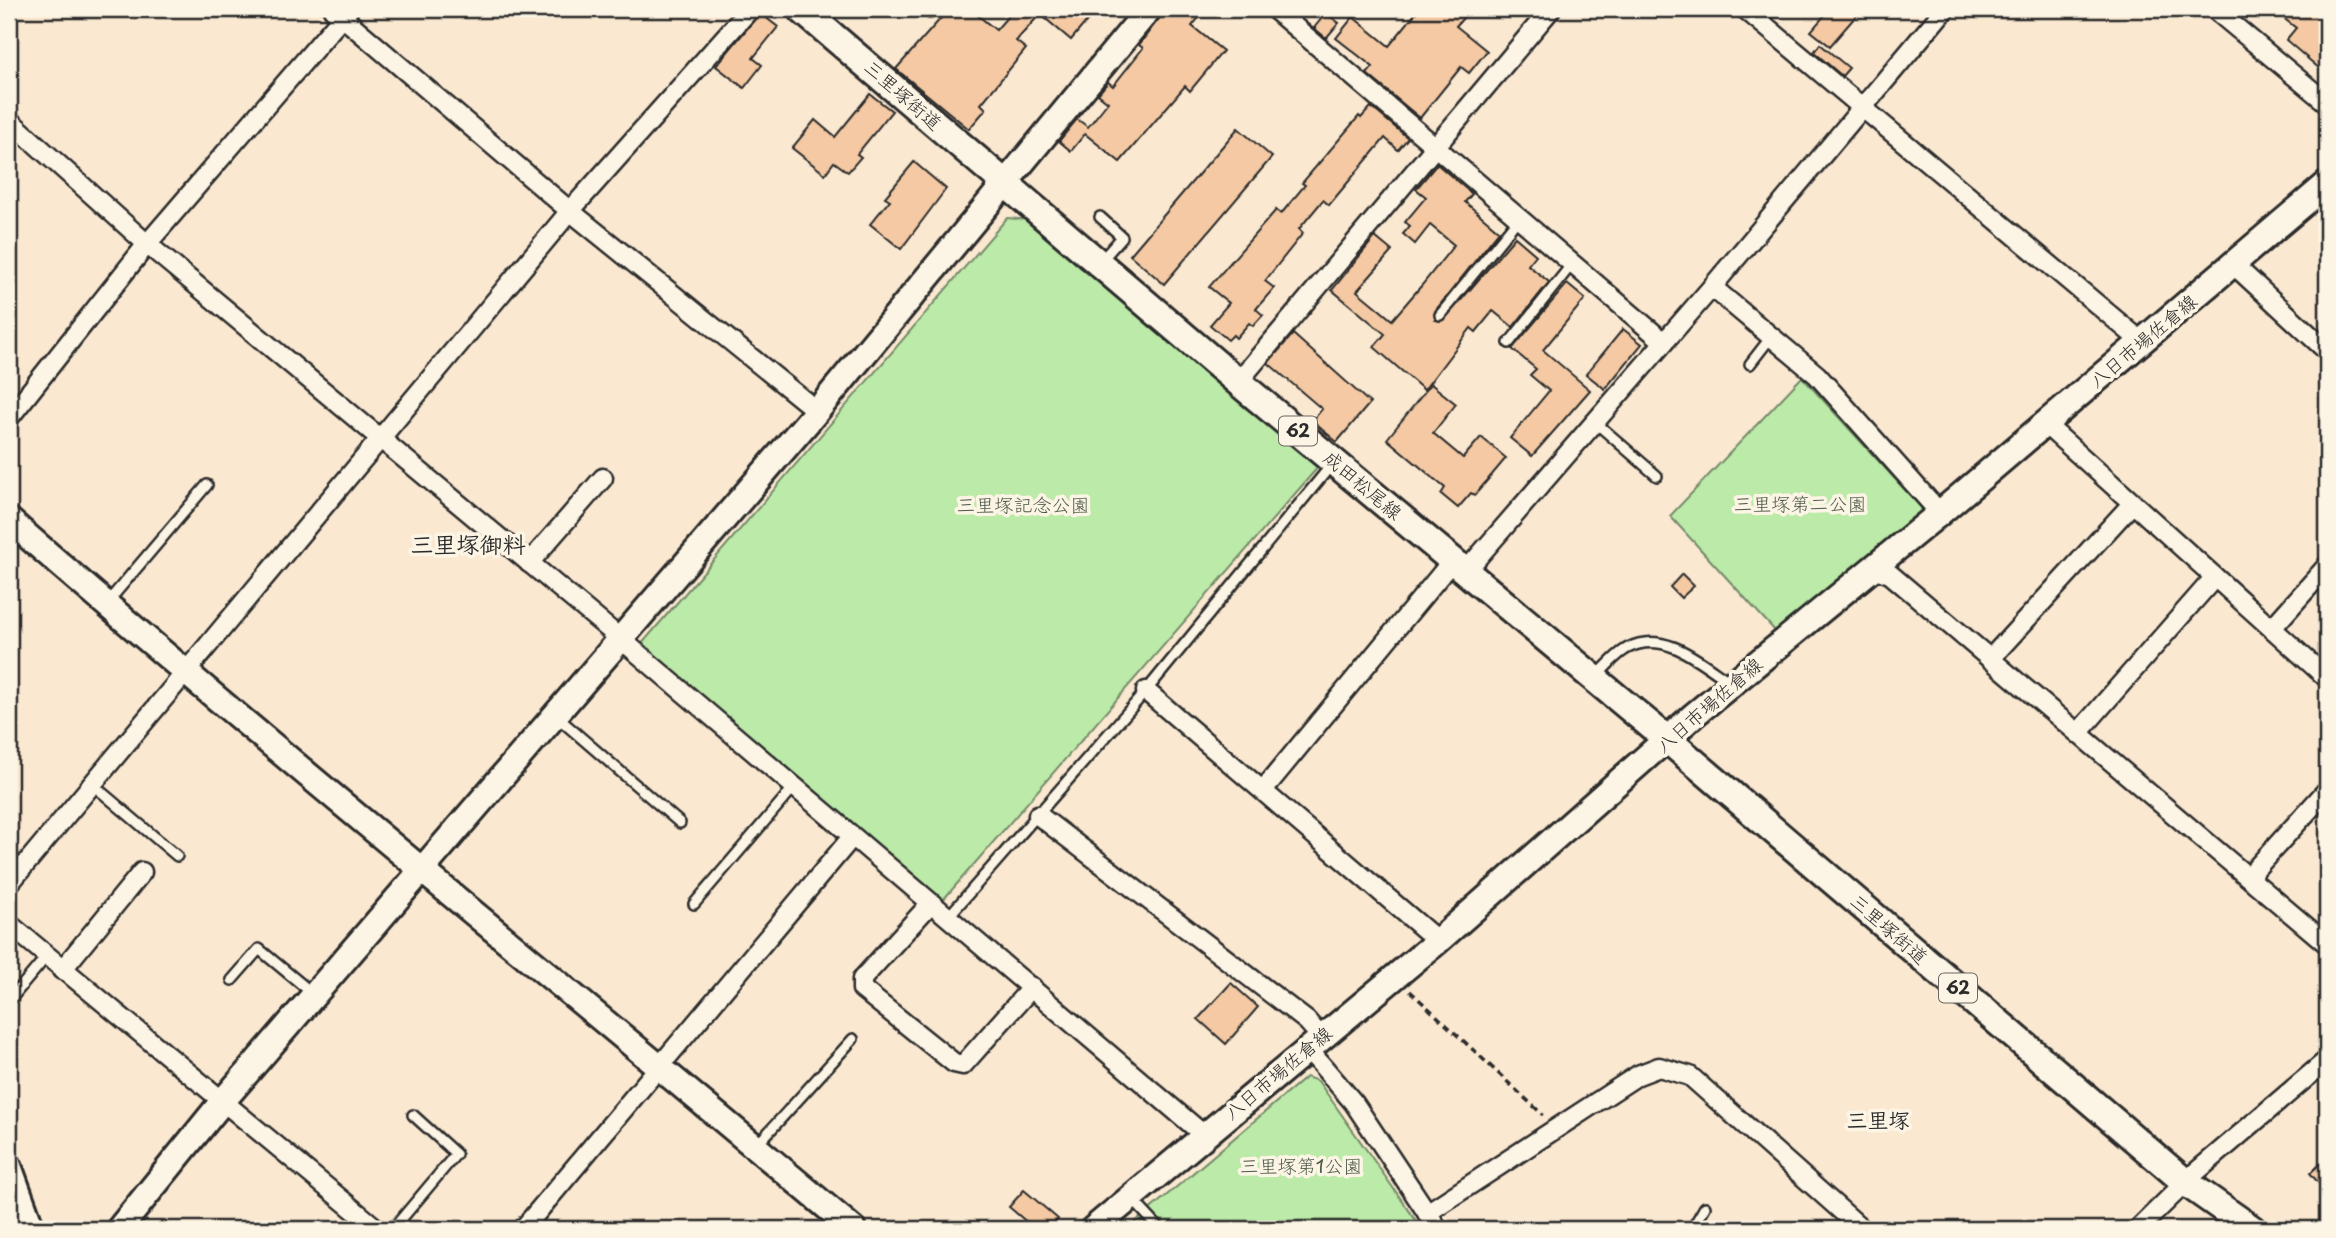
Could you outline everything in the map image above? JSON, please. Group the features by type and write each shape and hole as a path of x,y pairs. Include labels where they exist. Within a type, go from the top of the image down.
{"main road":[{"name":"三里塚街道","path":"801,9 1004,182"},
{"name":"成田松尾線","path":"1004,182 1238,382 1594,678"},
{"name":"三里塚街道","path":"1594,678 2185,1182 2252,1229"}],"street":[{"path":"9,884 570,211 750,9"},
{"path":"119,1229 222,1102 817,411 1149,9"},
{"path":"1274,9 1664,342"},
{"path":"1238,382 1551,9"},
{"path":"1745,9 1864,106 2142,342"},
{"path":"1264,789 1459,567 1595,422 1945,9"},
{"path":"2214,9 2327,103"},
{"path":"9,418 147,244 342,12 570,211 817,411"},
{"path":"9,120 147,244 622,640 1204,1135"},
{"name":"八日市場佐倉線","path":"1093,1229 1438,941 1732,683 1940,513 2327,184"},
{"path":"2234,265 2327,351"},
{"path":"1712,287 1817,375 1940,513"},
{"path":"2045,424 2131,505 2327,678"},
{"path":"529,563 603,478"},
{"path":"1990,659 2131,505"},
{"path":"9,520 184,673 425,869 853,1229"},
{"path":"2272,628 2327,566"},
{"path":"1873,568 1890,574 2327,943"},
{"path":"2079,732 2214,578"},
{"path":"1146,691 1264,789 1438,941"},
{"path":"2249,876 2327,790"},
{"path":"1038,815 1307,1021 1314,1043 1438,1229"},
{"path":"523,1229 852,837"},
{"path":"62,970 142,872"},
{"path":"931,904 862,979 862,989 954,1063 963,1065 1032,987"},
{"path":"9,924 377,1229"},
{"path":"1427,1213 1639,1075 1659,1067 1677,1070 1690,1076 1861,1229"},
{"path":"2138,1229 2185,1182 2325,1068"},
{"path":"9,1166 32,1229"}],"lane":[{"path":"1099,263 1122,237 1100,218"},
{"path":"1440,315 1519,218"},
{"path":"1509,343 1572,264"},
{"path":"1750,365 1771,337"},
{"path":"1595,422 1657,476"},
{"path":"948,917 1146,691 1334,461"},
{"path":"106,604 207,485"},
{"path":"1594,678 1627,648 1651,642 1671,645 1732,683"},
{"path":"555,715 680,823"},
{"path":"92,784 177,856"},
{"path":"694,904 794,787"},
{"path":"232,980 259,949 315,996"},
{"path":"9,1001 46,957"},
{"path":"755,1147 853,1039"},
{"path":"393,1229 456,1154 413,1115"},
{"path":"1130,1198 1160,1229"},
{"path":"1692,1229 1705,1207"}],"path":[{"path":"1404,985 1557,1128"}],"green space":[{"name":"三里塚記念公園","path":"1007,218 1029,220 1319,466 943,900 640,646"},
{"name":"三里塚第二公園","path":"1802,377 1924,511 1777,633 1670,516"},
{"name":"三里塚第1公園","path":"1306,1077 1318,1081 1422,1229 1127,1229"}],"building":[{"path":"949,9 970,9 996,30 1014,9 1097,9 1071,40 1040,14 1016,41 1026,49 981,104 986,109 969,129 896,69"},
{"path":"1166,9 1206,9 1192,26 1223,51 1190,91 1185,86 1120,162 1085,134 1071,151 1059,141 1077,119 1088,127 1108,102 1098,94 1108,82 1113,86 1143,48 1139,45"},
{"path":"1419,9 1471,9 1456,26 1487,51 1469,73 1461,67 1420,118 1367,74 1373,67 1336,38 1353,17 1389,46"},
{"path":"1830,9 1862,9 1830,46 1811,31"},
{"path":"2272,9 2327,9 2327,75 2286,40 2296,28"},
{"path":"760,13 778,27 753,58 762,65 744,88 716,66"},
{"path":"1326,13 1339,23 1326,38 1314,28"},
{"path":"1820,44 1849,68 1842,76 1814,52"},
{"path":"870,94 892,111 857,154 861,157 848,172 834,162 825,174 792,148 815,120 835,137"},
{"path":"1371,107 1408,138 1398,150 1385,138 1329,205 1323,200 1299,229 1303,233 1265,281 1274,288 1256,309 1263,315 1253,326 1249,323 1236,338 1233,335 1228,340 1210,325 1229,303 1209,287 1276,210 1281,214 1305,185 1302,183 1359,116 1361,118"},
{"path":"1238,128 1272,157 1164,284 1130,255"},
{"path":"914,162 946,189 901,249 870,224 890,200 885,197"},
{"path":"1437,164 1472,194 1465,202 1499,231 1435,311 1435,320 1445,319 1515,237 1536,255 1528,265 1549,282 1513,327 1493,311 1476,332 1471,328 1424,390 1374,347 1385,334 1332,290 1375,237 1392,251 1357,291 1392,320 1422,285 1454,245 1430,225 1415,244 1403,234 1410,226 1405,222 1426,197 1416,189"},
{"path":"1567,284 1585,299 1543,350 1590,390 1532,456 1510,438 1549,391 1530,375 1536,369 1512,349"},
{"path":"1623,329 1642,344 1605,389 1586,374"},
{"path":"1293,334 1370,403 1337,442 1312,421 1322,409 1268,363"},
{"path":"1431,384 1456,404 1433,433 1463,458 1481,437 1506,458 1475,495 1471,493 1458,508 1441,494 1445,488 1387,439"},
{"path":"1682,574 1694,586 1681,598 1670,587"},
{"path":"1231,983 1258,1007 1226,1044 1198,1019"},
{"path":"2327,1158 2327,1193 2310,1173"},
{"path":"1024,1190 1058,1219 1049,1229 1035,1229 1009,1207"}],"district":[{"name":"三里塚御料","path":"468,545"},
{"name":"三里塚","path":"1878,1121"}]}
